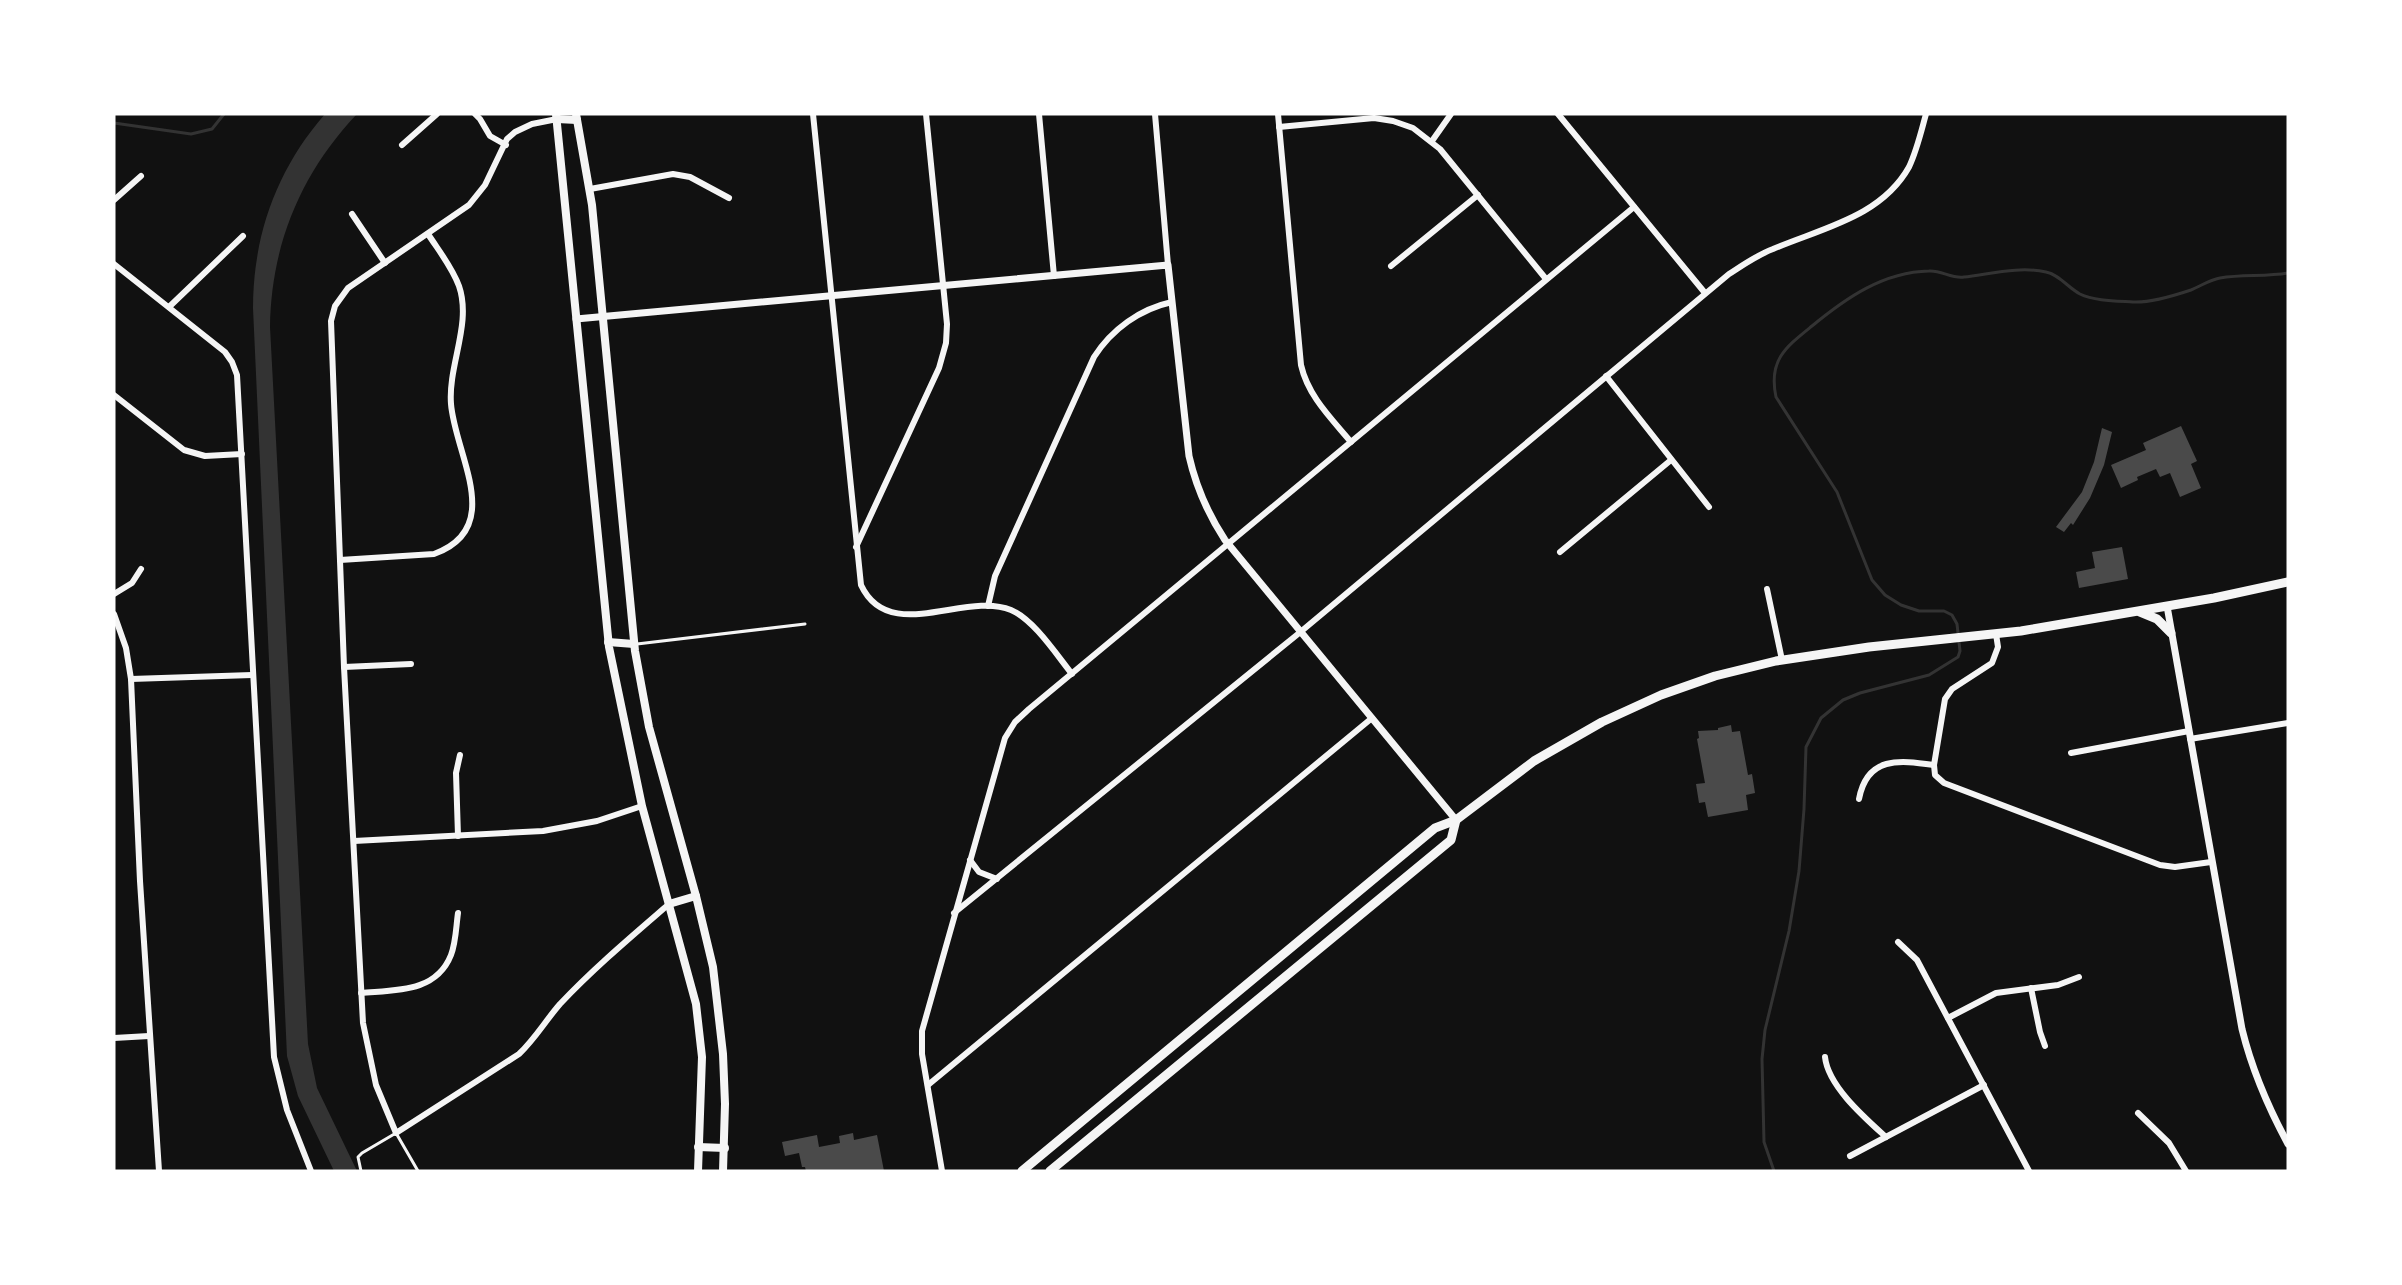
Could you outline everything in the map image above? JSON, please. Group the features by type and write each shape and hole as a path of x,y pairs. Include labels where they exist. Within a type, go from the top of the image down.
{"main road":[{"path":"698,1171 702,1057 697,1013 642,806 608,642 556,117 576,117 590,189 634,644 649,727 696,896 712,967 723,1054 723,1171"},
{"path":"1022,1171 1434,828 1456,820 1534,761 1609,718 1688,685 1782,660 1869,647 1996,634 2167,606 2288,582"},
{"path":"2137,611 2157,619 2171,633"},
{"path":"608,642 634,644"},
{"path":"1050,1171 1451,840 1456,820"},
{"path":"669,904 696,896"},
{"path":"1347,901 1359,915"},
{"path":"698,1147 724,1148"}],"street":[{"path":"402,145 437,114"},
{"path":"474,114 480,119 490,136 506,145"},
{"path":"813,114 834,297 859,578 864,592 886,611 908,614 988,606 1010,610 1025,618 1072,674"},
{"path":"856,548 942,360 947,334 926,114"},
{"path":"1039,114 1054,276"},
{"path":"1155,114 1187,441 1192,469 1208,511 1228,544 1456,820"},
{"path":"1278,114 1301,365 1314,397 1351,442"},
{"path":"1432,141 1451,114"},
{"path":"1558,114 1705,293"},
{"path":"954,913 1301,632 1705,293 1757,256 1858,215 1878,202 1896,186 1909,166 1926,114"},
{"path":"556,117 520,129 507,139 485,185 462,212 343,293 335,306 331,321 344,667 361,993 365,1040 372,1070 381,1100 396,1132 519,1054 560,1004 592,972 669,904"},
{"path":"1279,127 1374,118 1403,124 1432,141 1546,279"},
{"path":"590,189 673,174 690,177 729,198"},
{"path":"114,200 141,176"},
{"path":"1391,266 1478,195"},
{"path":"942,1171 922,1054 922,1031 1005,738 1010,730 1022,715 1634,207"},
{"path":"352,214 384,263"},
{"path":"340,560 434,554 447,548 459,538 471,516 472,490 451,404 462,299 455,277 428,234"},
{"path":"169,307 243,236"},
{"path":"114,264 225,352 235,367 238,383 274,1057 287,1110 311,1171"},
{"path":"576,319 1168,265"},
{"path":"988,606 995,576 1094,357 1112,336 1140,312 1172,302"},
{"path":"1606,376 1709,507"},
{"path":"114,395 184,450 205,456 242,454"},
{"path":"1560,552 1671,460"},
{"path":"114,594 132,583 141,569"},
{"path":"1767,589 1782,660"},
{"path":"2167,606 2241,1029 2262,1091 2288,1144"},
{"path":"114,614 126,648 131,679 149,1036 159,1171"},
{"path":"1996,634 1998,648 1992,663 1946,695 1934,765 1935,775 1944,783 2153,863 2175,867 2211,862"},
{"path":"344,667 411,664"},
{"path":"131,679 252,675"},
{"path":"928,1085 1372,718"},
{"path":"2190,740 2288,723"},
{"path":"2071,753 2189,731"},
{"path":"458,836 456,773 460,754"},
{"path":"1858,799 1867,777 1884,764 1905,760 1934,765"},
{"path":"354,841 559,829 642,806"},
{"path":"970,860 979,872 997,879"},
{"path":"361,993 414,988 436,976 451,956 459,913"},
{"path":"1898,942 1917,960 2029,1171"},
{"path":"1948,1018 1987,996 2005,991 2058,985 2079,977"},
{"path":"2031,988 2045,1046"},
{"path":"114,1038 149,1036"},
{"path":"1825,1057 1827,1069 1833,1079 1863,1116 1886,1137"},
{"path":"1850,1156 1983,1085"},
{"path":"2138,1113 2169,1143 2186,1171"}],"lane":[{"path":"634,644 805,624"},
{"path":"361,1171 358,1157 396,1132 418,1171"}],"shaded area":[{"path":"325,114 357,114 320,161 293,212 276,267 270,327 308,1044 317,1088 357,1171 334,1171 298,1096 287,1056 253,308 258,255 271,204 294,157"}],"building":[{"path":"2181,426 2197,461 2191,464 2201,488 2180,497 2170,473 2160,477 2156,469 2137,477 2138,480 2121,488 2111,465 2146,450 2143,443"},
{"path":"2102,428 2112,432 2104,465 2090,498 2073,525 2071,523 2064,532 2056,527 2082,492 2094,462"},
{"path":"2122,547 2128,579 2079,588 2076,572 2095,568 2092,552"},
{"path":"1731,725 1732,732 1740,731 1748,775 1752,774 1755,793 1746,795 1748,810 1708,817 1705,802 1699,803 1696,784 1705,783 1697,739 1699,738 1698,731 1718,730 1718,728"},
{"path":"853,1133 854,1140 877,1135 884,1171 806,1171 805,1167 802,1167 799,1153 785,1156 782,1142 817,1135 819,1147 840,1143 839,1136"}],"waterway":[{"path":"114,123 191,134 212,129 224,114"},
{"path":"1774,1171 1764,1142 1762,1059 1765,1030 1789,931 1799,871 1806,747 1821,718 1843,700 1860,693 1929,675 1958,657 1960,651 1957,624 1952,615 1944,611 1919,611 1901,605 1885,595 1872,580 1837,492 1776,397 1775,373 1781,356 1787,348 1825,316 1866,288 1896,276 1912,273 1933,271 1960,277 2015,270 2036,270 2055,276 2080,294 2092,298 2133,302 2170,296 2220,278 2288,273"}]}
